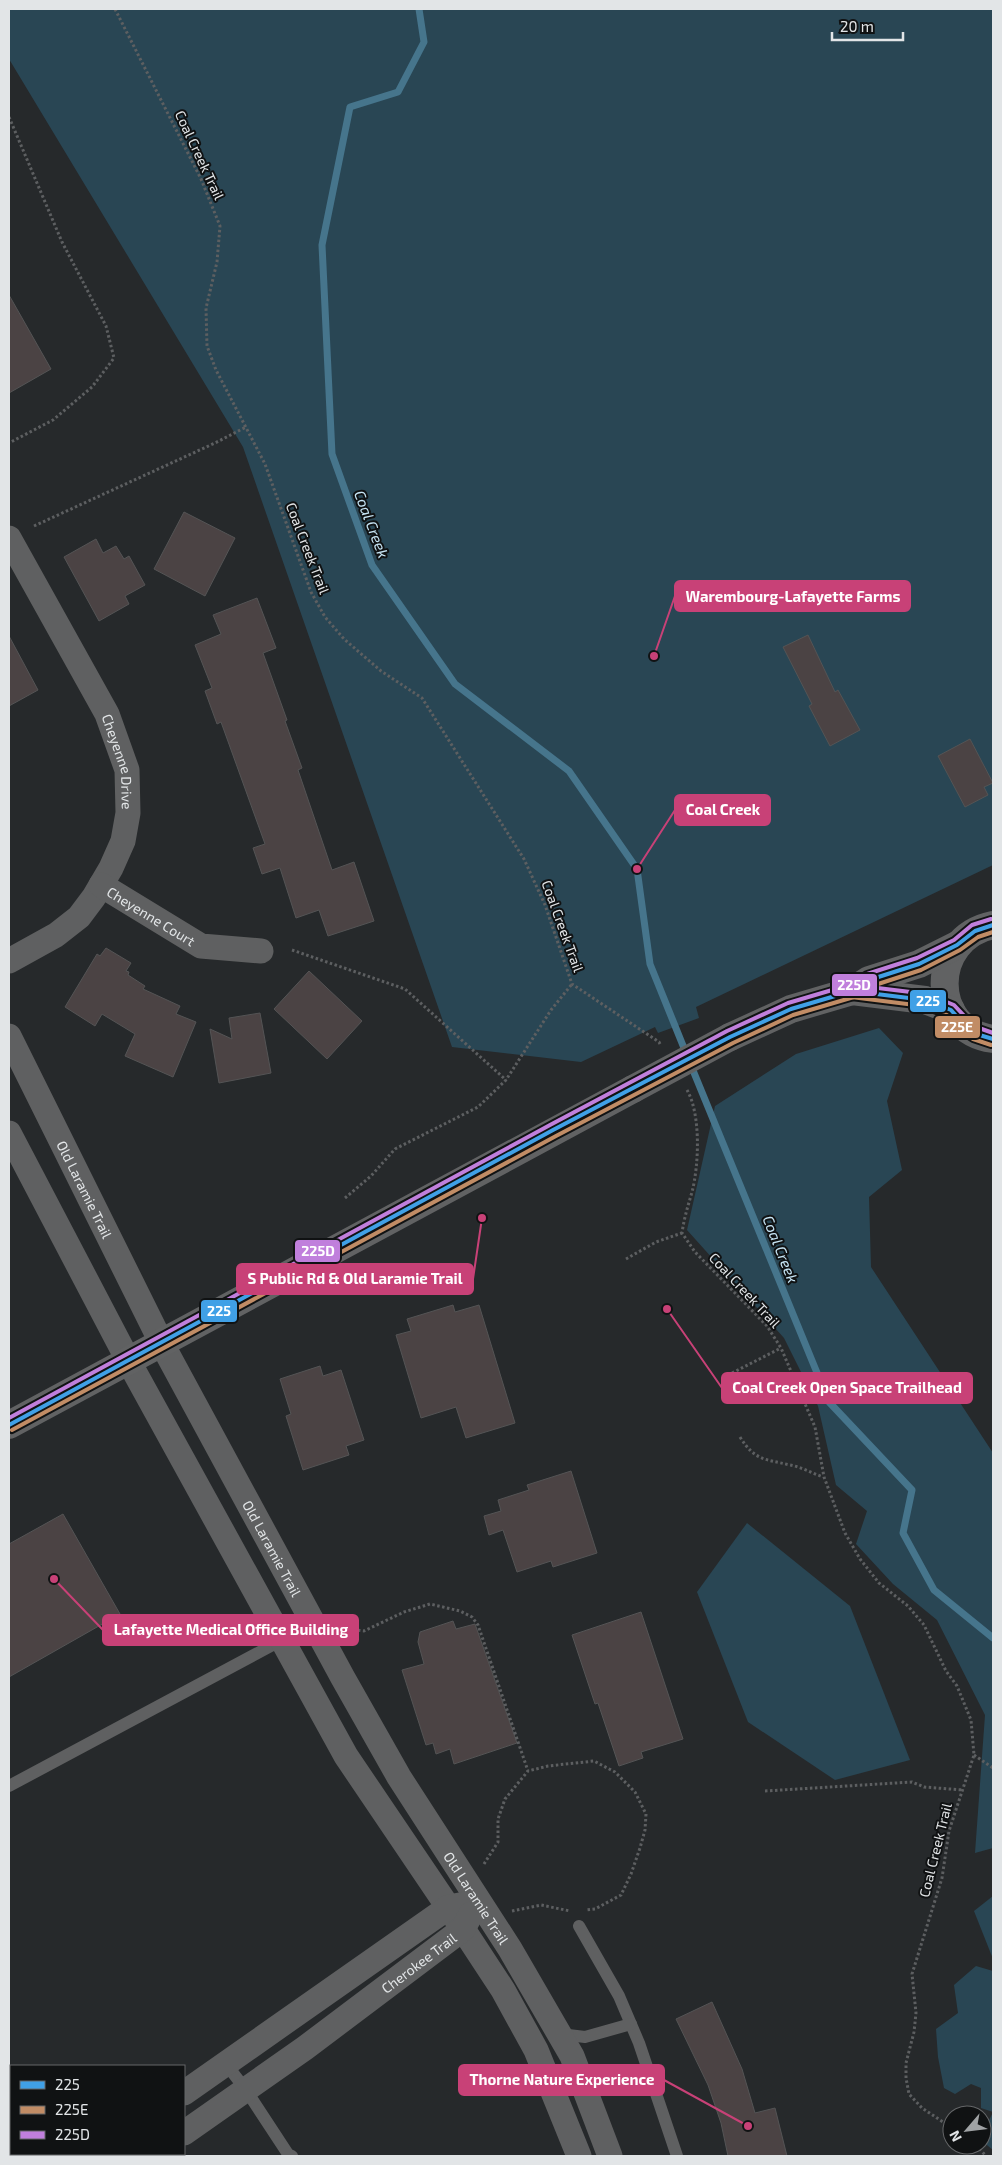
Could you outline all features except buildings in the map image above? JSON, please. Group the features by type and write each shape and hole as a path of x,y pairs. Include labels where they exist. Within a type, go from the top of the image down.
{"street":[{"name":"Cheyenne Drive","path":"9,538 108,714 127,770 128,813 123,841 101,885 79,917 56,936 9,961"},
{"name":"Cheyenne Court","path":"101,885 201,946 261,951"},
{"path":"9,1425 129,1362 553,1130 730,1037 791,1009 852,991 869,980 919,964 957,945 975,931 993,925"},
{"path":"957,945 946,966 944,977 946,994 951,1010 966,1027 976,1034 993,1039"},
{"path":"852,991 925,1000 951,1010"},
{"name":"Old Laramie Trail","path":"9,1036 162,1344 357,1703 398,1777 510,1949 572,2056 610,2156"},
{"name":"Old Laramie Trail","path":"9,1133 129,1362 346,1756 503,1990 536,2050 579,2156"},
{"name":"Cherokee Trail","path":"185,2092 449,1907 478,1901"},
{"name":"Cherokee Trail","path":"185,2132 354,2012 463,1929 478,1901"}],"lane":[{"path":"9,1786 282,1640"},
{"path":"579,1926 619,1996 639,2042 677,2156"},
{"path":"560,2034 585,2037 631,2024"},
{"path":"226,2064 246,2090 288,2156"}],"path":[{"name":"Coal Creek Trail","path":"115,9 201,179 220,226 217,262 206,308 208,346 216,370 265,464 311,592 325,617 344,639 381,671 422,698 524,858 545,904 572,984 659,1042 663,1049"},
{"path":"9,117 62,242 106,326 114,358 92,387 53,420 9,443"},
{"path":"34,526 246,427"},
{"path":"292,950 405,989 506,1080"},
{"path":"346,1198 371,1176 395,1149 478,1107 506,1080 551,1010 572,984"},
{"path":"626,1259 656,1242 682,1233 697,1163 695,1118 690,1096 686,1088"},
{"name":"Coal Creek Trail","path":"682,1233 695,1252 767,1326 781,1348 815,1427 824,1477 845,1533 860,1559 878,1582 908,1606 924,1625 941,1663 957,1686 971,1720 974,1755 949,1831 942,1878 912,1974 916,2013 914,2032 906,2063 909,2094 922,2108 942,2121"},
{"path":"732,1373 781,1348"},
{"path":"740,1437 747,1449 760,1459 791,1465 824,1477"},
{"path":"348,1629 364,1631 404,1612 430,1604 460,1611 472,1617 478,1624 528,1771"},
{"path":"974,1755 993,1768"},
{"path":"482,1867 498,1842 498,1819 505,1799 528,1771 548,1766 594,1761 615,1772 635,1792 646,1814 645,1830 631,1874 621,1895 595,1909 568,1911 541,1905 512,1911"},
{"path":"764,1791 912,1782 924,1787 963,1790"}],"shaded area":[{"path":"9,9 993,9 993,865 696,1007 699,1018 658,1033 655,1027 581,1062 452,1047 243,447 9,59"},
{"path":"879,1028 903,1053 887,1101 902,1170 869,1197 871,1267 993,1453 993,1848 975,1853 985,1715 937,1620 893,1584 856,1544 867,1511 836,1485 818,1406 784,1338 687,1230 715,1106 796,1054"},
{"path":"747,1523 850,1606 910,1760 835,1780 748,1722 697,1592"},
{"path":"993,1896 993,1959 974,1911"},
{"path":"976,1966 993,1971 993,2112 992,2105 981,2105 981,2088 971,2084 955,2094 944,2088 938,2057 936,2029 958,2013 954,1985"},
{"path":"993,2112 993,2150 992,2149"}],"waterway":[{"name":"Coal Creek","path":"419,9 424,42 398,92 350,107 322,245 332,454 372,565 455,684 569,771 637,869 650,964 686,1053"},
{"name":"Coal Creek","path":"690,1063 829,1402 912,1490 903,1533 934,1590 993,1638"}],"transit line":[{"name":"225D","path":"9,1418 727,1031 788,1003 849,985 867,974 917,958 954,940 972,925 991,919"},
{"name":"225","path":"9,1425 553,1130 730,1037 791,1009 852,991 869,980 919,964 957,945 975,931 993,925"},
{"name":"225E","path":"12,1430 556,1136 733,1043 793,1015 854,997 872,986 921,970 960,950 978,937 993,932"},
{"name":"225D","path":"853,985 927,994 954,1005 970,1022 979,1028 993,1033"},
{"name":"225","path":"852,991 925,1000 951,1010 966,1027 976,1034 993,1039"},
{"name":"225E","path":"851,997 923,1006 947,1015 962,1032 973,1039 991,1045"}],"place":[{"name":"Warembourg-Lafayette Farms","path":"654,656"},
{"name":"Coal Creek","path":"637,869"},
{"name":"S Public Rd & Old Laramie Trail","path":"482,1218"},
{"name":"Coal Creek Open Space Trailhead","path":"667,1309"},
{"name":"Lafayette Medical Office Building","path":"54,1579"},
{"name":"Thorne Nature Experience","path":"748,2126"}]}
